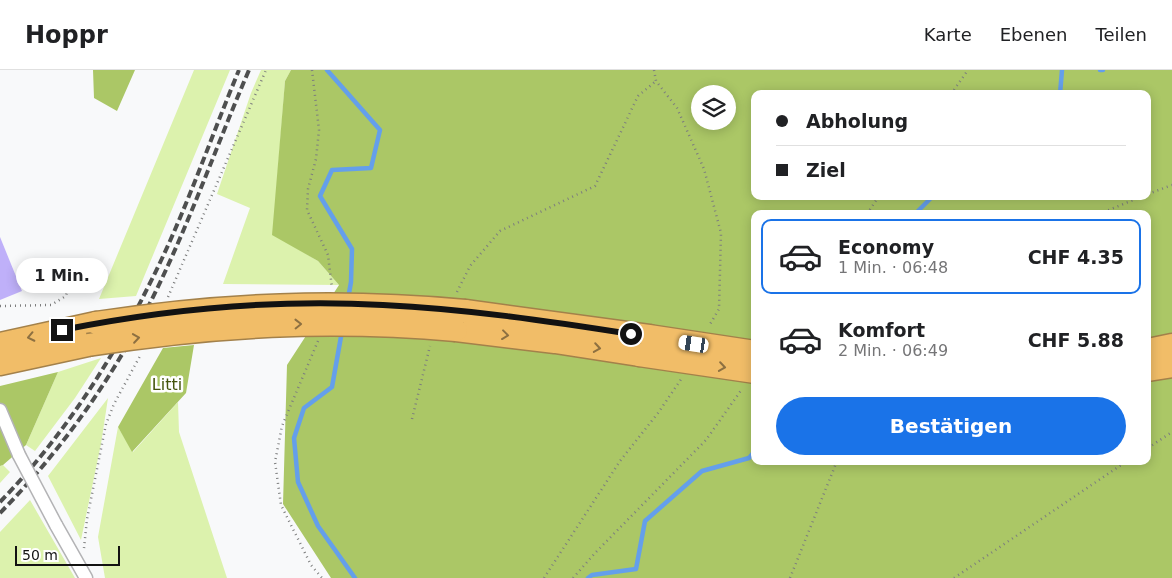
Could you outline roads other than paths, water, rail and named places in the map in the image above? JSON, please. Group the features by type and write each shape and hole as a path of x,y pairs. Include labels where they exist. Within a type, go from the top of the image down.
{"highway":[{"path":"0,344 96,323 181,312 306,304 380,304 561,323 644,346 750,379"},
{"path":"0,364 88,345 179,332 261,325 354,324 459,311"},
{"path":"644,346 751,352"},
{"path":"1151,350 1172,346"},
{"path":"1151,370 1172,366"}],"street":[{"path":"0,410 56,525 84,575"}],"waterway":[{"path":"327,70 380,130 371,168 332,170 320,196 352,249 351,282 348,299"},
{"path":"1060,90 1062,70"},
{"path":"919,210 929,200"},
{"path":"342,331 332,387 304,408 294,438 298,482 318,526 355,578"},
{"path":"588,578 592,575 636,569 645,521 702,471 749,458 751,456"}],"railway":[{"path":"0,502 63,427 117,345 173,234 239,70"},
{"path":"0,513 39,470 75,425 123,353 168,265 249,70"}],"park label":[{"name":"Litti","path":"167,384"}]}
